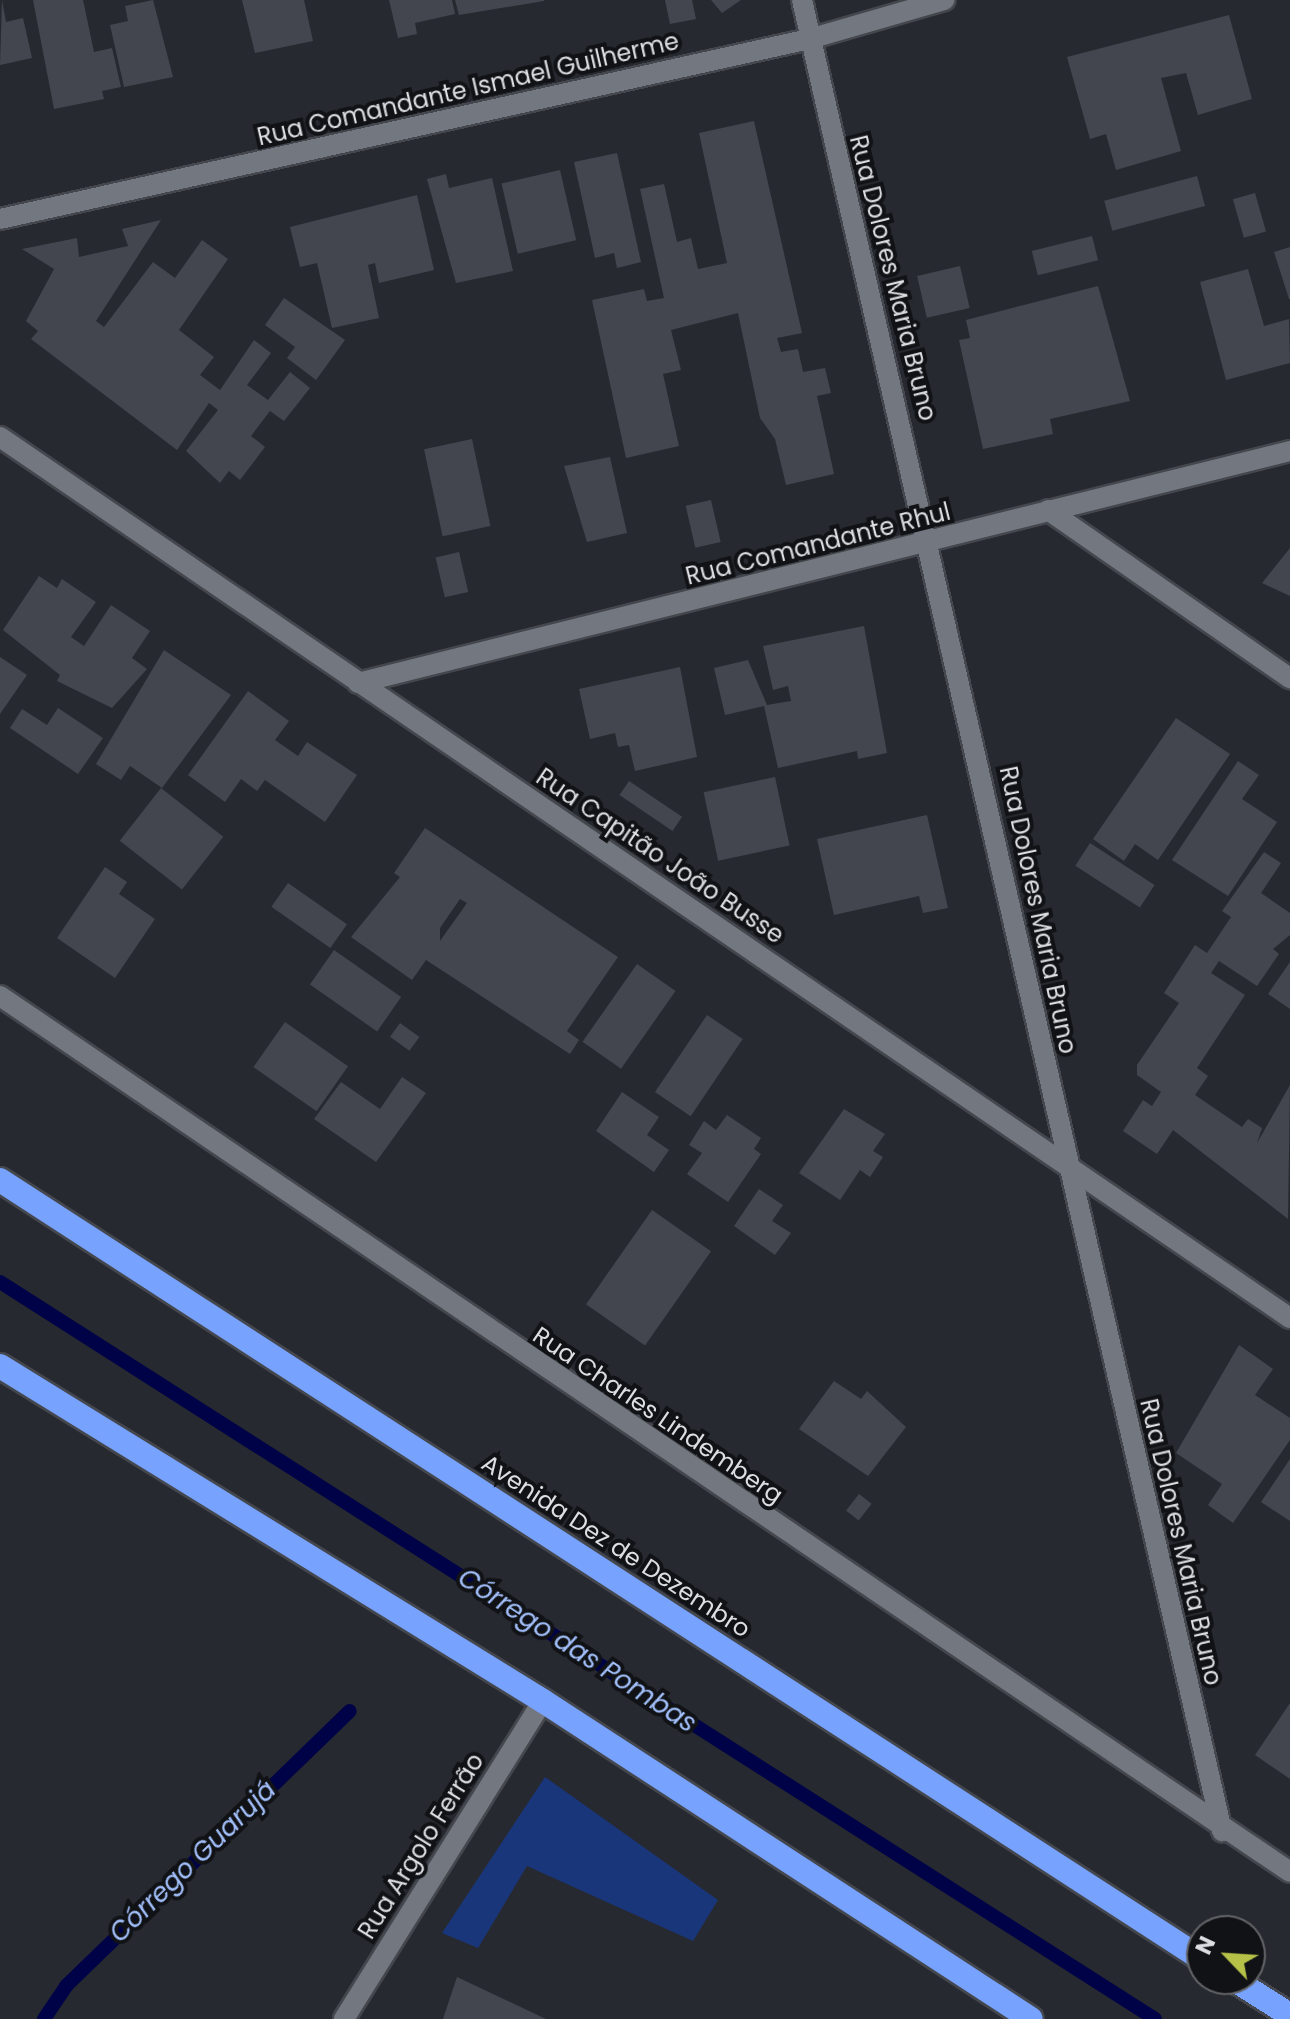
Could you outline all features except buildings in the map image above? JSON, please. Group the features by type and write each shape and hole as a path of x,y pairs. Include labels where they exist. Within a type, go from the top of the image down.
{"highway":[{"name":"Avenida Dez de Dezembro","path":"0,1180 1186,1949"},
{"path":"0,1366 543,1701 1014,2012 1031,2019"},
{"path":"1258,1995 1290,2015"}],"street":[{"name":"Rua Dolores Maria Bruno","path":"802,0 930,544 1067,1164 1222,1831"},
{"name":"Rua Comandante Ismael Guilherme","path":"0,219 809,39 944,0"},
{"name":"Rua Capitão João Busse","path":"0,437 1290,1318"},
{"name":"Rua Comandante Rhul","path":"358,683 930,544 1048,510 1290,451"},
{"path":"1048,510 1290,678"},
{"name":"Rua Charles Lindemberg","path":"0,996 1222,1831 1290,1872"},
{"name":"Rua Argolo Ferrão","path":"344,2019 543,1701"}],"shaded area":[{"path":"545,1777 718,1900 693,1941 527,1866 478,1948 442,1933"}],"waterway":[{"name":"Córrego das Pombas","path":"0,1282 1155,2019"},
{"name":"Córrego Guarujá","path":"44,2019 66,1986 350,1711"}]}
